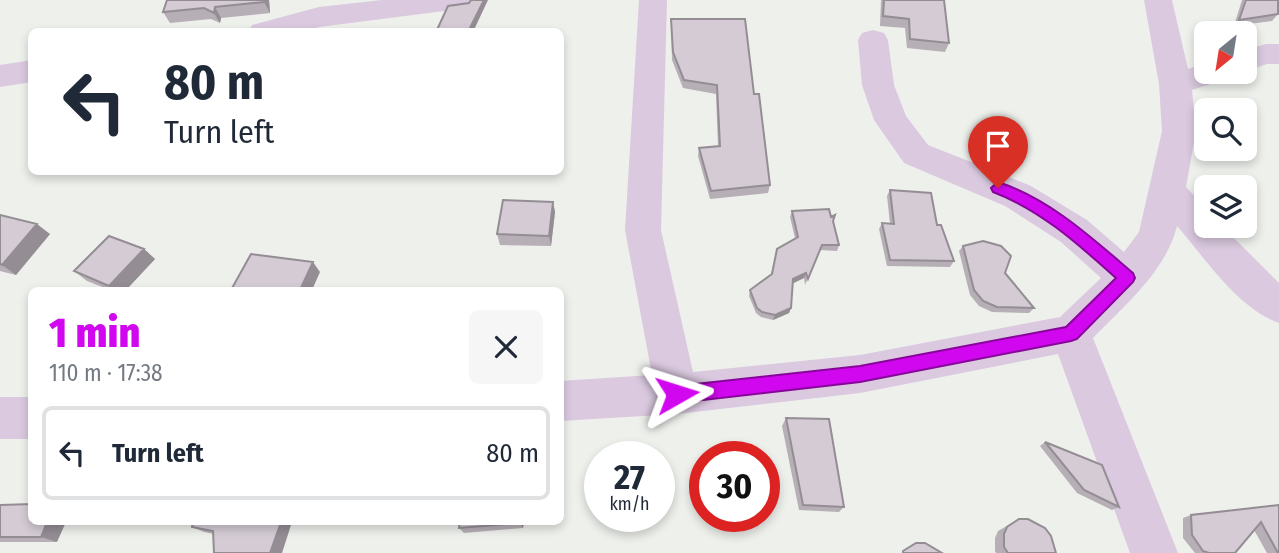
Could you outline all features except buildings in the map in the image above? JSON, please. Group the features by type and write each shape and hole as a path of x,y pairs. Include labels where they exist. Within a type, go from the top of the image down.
{"street":[{"path":"278,28 319,17 460,0"},
{"path":"653,0 643,230 677,394"},
{"path":"564,401 677,394 860,374 1071,333 1127,278 1156,237 1179,131 1175,84 1158,0"},
{"path":"873,40 878,85 891,120 916,154 1018,195 1074,231 1127,278"},
{"path":"1257,57 1279,54"},
{"path":"0,76 28,72"},
{"path":"1175,84 1194,78"},
{"path":"1168,191 1251,283 1279,306"},
{"path":"1071,333 1154,553"},
{"path":"0,418 28,418"}],"route":[{"path":"677,394 860,374 1071,333 1127,278 1074,231 1018,195 998,188"}]}
